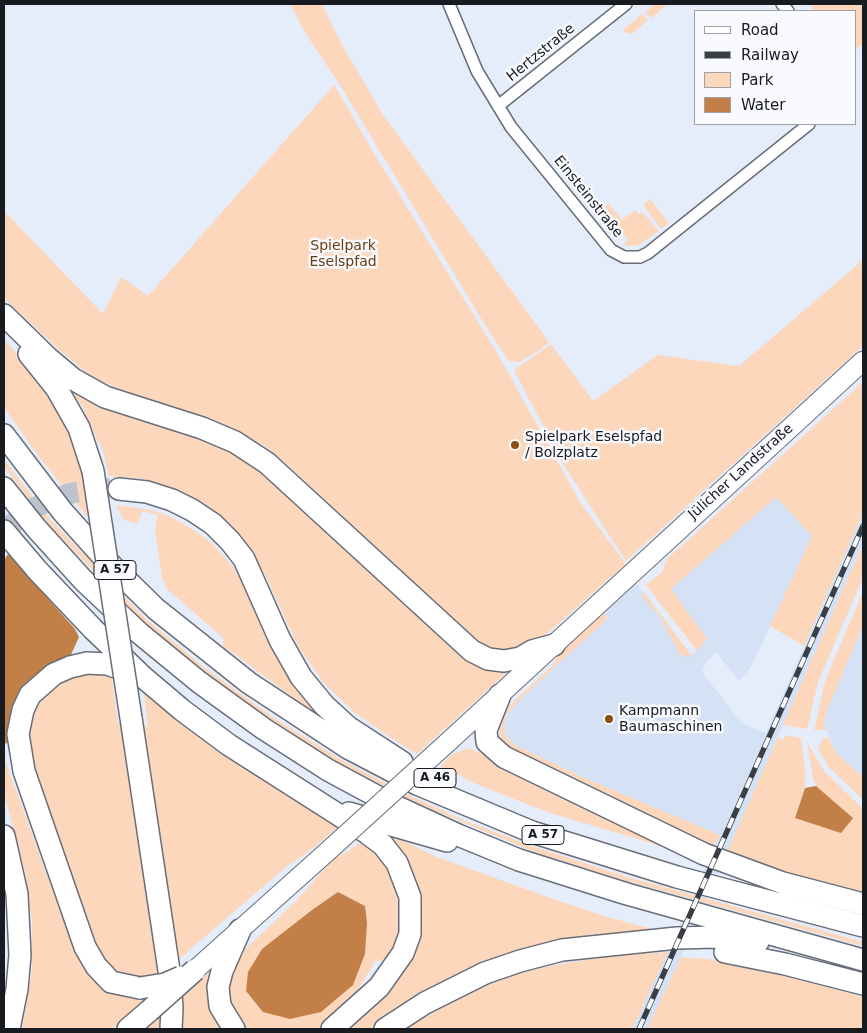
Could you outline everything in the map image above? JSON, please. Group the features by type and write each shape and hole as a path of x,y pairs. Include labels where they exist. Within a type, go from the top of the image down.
{"highway":[{"path":"4,315 67,374 105,397 202,428 235,442 267,463 472,651 488,659 504,661 520,658 532,651 554,645"},
{"path":"4,329 57,389 79,428 93,471 170,976 172,1009 170,1029"},
{"name":"A 57","path":"4,435 68,518 106,560 156,609 248,683 348,748 417,784 532,832 677,876 863,926"},
{"name":"A 57","path":"4,488 36,528 83,580 138,632 199,682 264,729 328,770 393,805 484,846 619,892 863,960"},
{"name":"A 46","path":"118,489 147,492 172,500 213,524 244,559 280,640 301,677 324,705 348,727 398,760 443,781 588,838 863,916"},
{"path":"4,530 45,578 143,677 182,710 230,745 383,846 397,863 410,897 410,934 393,970 367,998 332,1029"},
{"path":"143,677 107,664 87,663 70,667 54,674 30,696 23,710 18,734 24,771 85,947 96,966 111,982 140,988 165,984 194,970"},
{"path":"500,695 486,730 487,742 504,757 704,854 783,883 863,904"},
{"path":"322,804 442,840 484,846"},
{"path":"4,836 17,894 20,955 17,990 9,1029"},
{"path":"234,1029 220,1006 218,987 222,971 240,930"},
{"path":"385,1029 454,987 520,961 562,950 605,944 648,943 677,938 715,938 838,954"},
{"path":"648,943 749,956 863,984"},
{"path":"128,1029 194,970"}],"main road":[{"name":"Jülicher Landstraße","path":"194,970 448,743 863,361"}],"street":[{"name":"Einsteinstraße","path":"449,4 477,71 511,127 611,250 618,255 631,258 648,253 809,125"},
{"name":"Hertzstraße","path":"498,106 626,4"}],"shaded area":[{"path":"776,497 812,536 751,667 739,681 716,652 706,663 702,672 735,715 748,726 766,733 863,513 863,544 681,957 647,1029 632,1029 720,835 582,777 515,745 507,738 504,727 506,716 517,702 608,618 603,613 636,583 691,655 696,651 707,639 670,589"},
{"path":"863,626 863,777 836,753 824,724 827,710"}],"green space":[{"path":"290,4 322,4 341,43 383,115 549,342 538,351 519,362 509,361 485,325 338,82 306,34"},
{"path":"655,4 668,4 651,18 645,12"},
{"path":"809,4 863,4 863,44 857,48 857,10 814,10"},
{"path":"642,14 648,20 632,34 626,33 623,30"},
{"name":"Spielpark Eselspfad","path":"334,85 496,351 580,502 626,564 534,645 516,652 488,649 473,639 289,466 266,447 241,432 214,420 139,398 92,377 59,350 4,298 4,211 103,314 121,277 148,296"},
{"path":"650,199 669,223 661,229 643,205"},
{"path":"609,204 622,220 635,210 639,214 642,212 659,231 637,246 622,245 628,240 602,209"},
{"path":"863,260 863,346 626,561 563,464 514,370 551,344 593,401 658,355 739,366"},
{"path":"4,339 47,390 69,432 82,474 88,518 39,457 4,407"},
{"path":"63,378 198,432 254,460 461,652 513,667 417,754 388,736 353,711 324,683 298,646 266,577 247,544 219,515 186,493 145,479 109,476 103,452 83,408"},
{"path":"863,382 863,513 804,646 770,626 812,536 776,497 671,589 707,639 697,651 646,585 662,572 667,559"},
{"path":"4,460 50,519 144,617 205,668 274,718 342,760 400,791 468,822 538,848 628,877 863,942 863,946 627,881 537,853 397,795 340,764 272,720 203,671 141,620 46,522 4,467"},
{"path":"116,505 151,510 169,516 194,530 213,544 233,567 284,670 314,709 312,711 223,646 223,638 167,589 162,578 155,529 158,515 142,511 138,524 124,520"},
{"path":"863,544 863,578 818,682 807,729 783,725"},
{"path":"644,592 691,655 688,657 680,654 659,615 641,595"},
{"path":"863,592 863,626 827,710 824,724 826,730 814,730 826,678"},
{"path":"603,613 608,618 517,702 506,716 504,727 507,738 515,745 582,777 720,835 714,848 511,752 502,743 499,729 502,716 515,700 552,666 561,650"},
{"path":"88,671 111,673 118,723 124,723 160,972 145,977 130,978 114,971 103,960 92,938 34,772 28,744 29,722 36,704 48,689 67,677"},
{"path":"143,687 341,824 316,846 286,867 179,959 142,727 148,726"},
{"path":"786,735 801,738 805,768 805,788 795,818 853,818 816,786 807,742 824,771 863,809 863,894 759,867 726,854 778,737 783,740"},
{"path":"828,737 836,753 863,777 863,800 828,766 818,749 822,740"},
{"path":"469,748 701,858 550,813 476,784 440,766 453,754"},
{"path":"4,757 53,892 59,891 93,972 154,995 111,1029 22,1029 32,971 32,922 25,872 4,793"},
{"path":"372,830 389,834 437,857 545,896 604,916 670,934 623,933 590,936 384,1018 371,1029 340,1029 415,921"},
{"path":"365,839 396,875 403,903 398,943 385,961 375,961 352,1000 319,1029 246,1029 239,1022 229,1003 227,984 240,954 296,901 336,856 339,857"},
{"path":"668,952 632,1029 404,1029 469,992 512,975 555,965 609,956"},
{"path":"681,957 729,961 863,997 863,1029 647,1029"},
{"path":"214,968 225,1029 183,1029 183,995"},
{"path":"162,1014 161,1029 145,1029 153,1022"}],"water":[{"path":"8,554 75,629 79,637 70,657 54,661 32,678 19,696 10,742 4,744 4,560"},
{"path":"816,786 853,818 841,833 795,818 805,788"},
{"path":"338,892 365,906 367,923 365,954 353,985 321,1012 290,1019 263,1012 246,991 248,972 262,949"}],"tunnel":[{"path":"4,531 28,511 50,500 72,493 96,489 119,489"}],"railway":[{"path":"639,1029 863,526"}],"place":[{"name":"Spielpark Eselspfad / Bolzplatz","path":"515,445"},
{"name":"Kampmann Baumaschinen","path":"609,719"}]}
